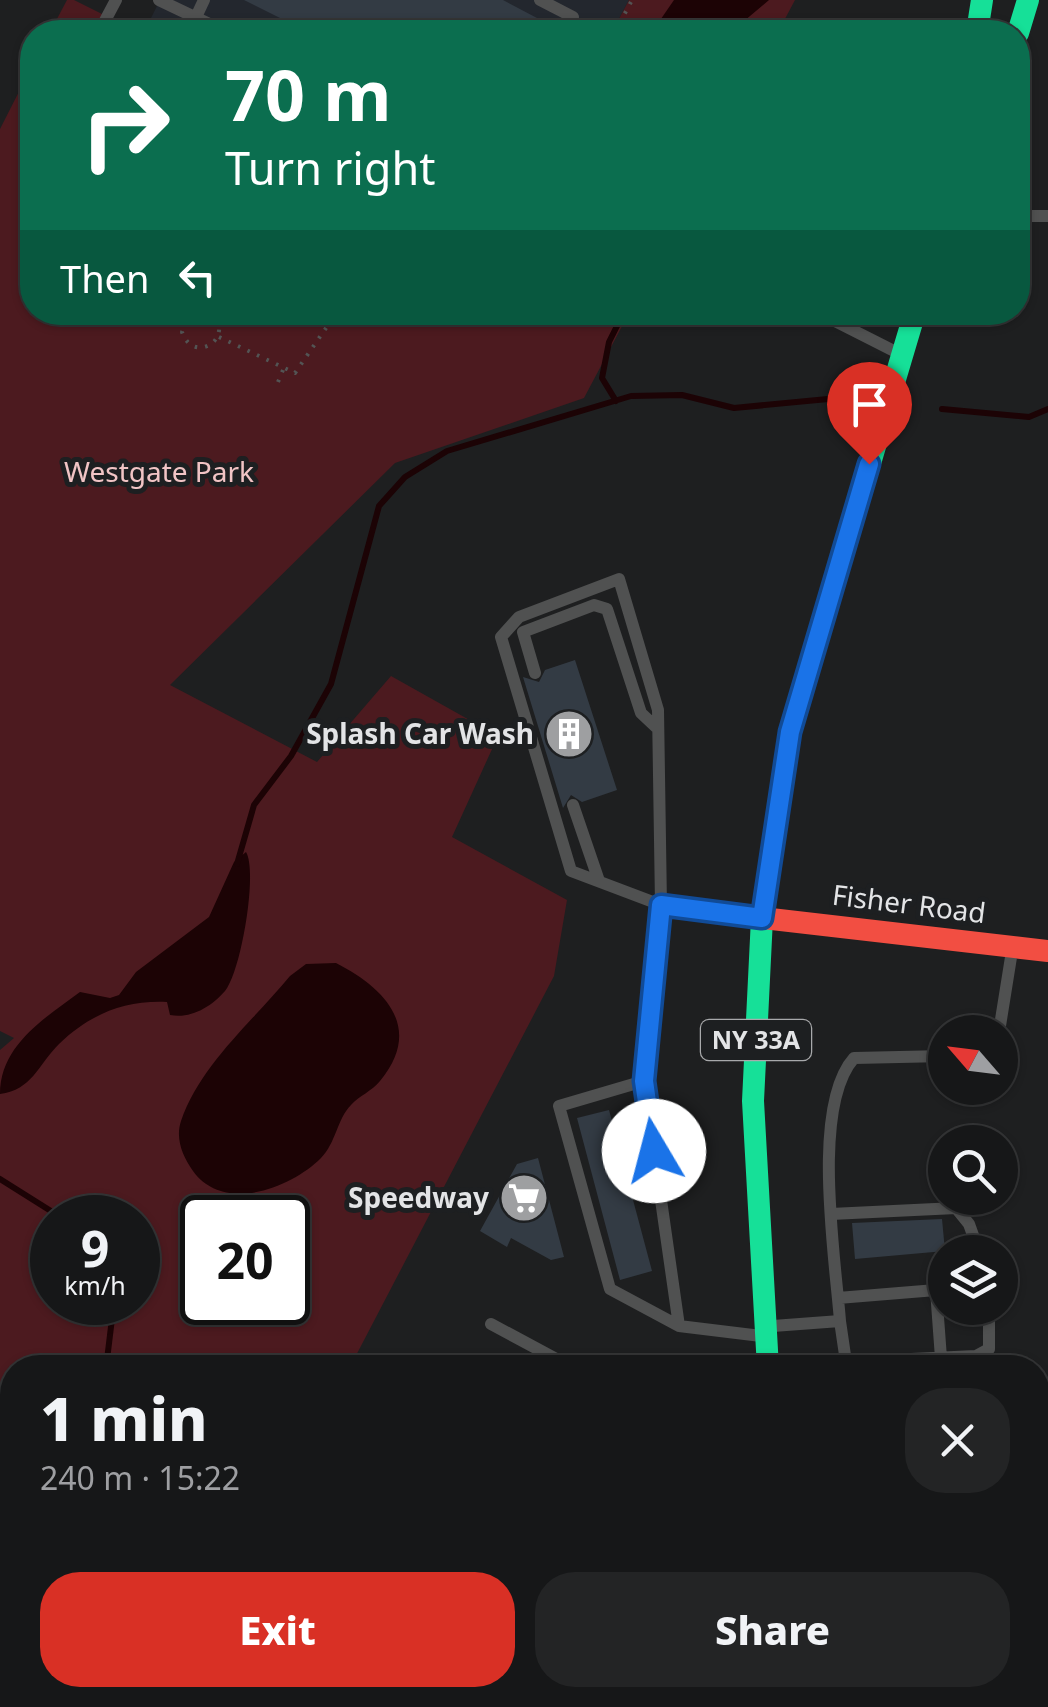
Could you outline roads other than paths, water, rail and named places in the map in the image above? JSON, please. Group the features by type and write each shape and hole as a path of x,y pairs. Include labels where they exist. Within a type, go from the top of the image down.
{"main road":[{"name":"NY 33A","path":"767,1355 754,1100 762,918 790,732 911,325"},
{"name":"Fisher Road","path":"762,918 1048,950"}],"lane":[{"path":"159,0 202,20"},
{"path":"196,17 204,0"},
{"path":"540,0 572,17"},
{"path":"565,0 571,20"},
{"path":"843,325 902,355"},
{"path":"679,1326 644,1081 661,905 658,710 619,579 519,617 501,637 572,870 661,905 762,918"},
{"path":"535,673 523,632 594,604 608,610 641,713 658,728"},
{"path":"574,804 599,881"},
{"path":"1001,1015 1013,946"},
{"path":"845,1355 831,1214 833,1098 841,1072 854,1058 928,1056"},
{"path":"644,1081 559,1106 610,1289 679,1326 766,1332 840,1321"},
{"path":"831,1214 956,1208 973,1235"},
{"path":"838,1298 936,1290 941,1355"},
{"path":"490,1324 548,1355"},
{"path":"978,1355 989,1349 989,1325"}],"waterway":[{"path":"616,401 602,378 609,342 618,325"},
{"path":"237,864 254,805 291,756 331,684 379,506 405,477 447,451 631,396 682,395 734,408 828,399"},
{"path":"942,409 1029,417 1048,409"},
{"path":"0,1179 30,1198"},
{"path":"108,1355 111,1325"}],"place":[{"name":"Splash Car Wash","path":"569,734"},
{"name":"Speedway","path":"524,1198"}],"park label":[{"name":"Westgate Park","path":"159,472"}]}
